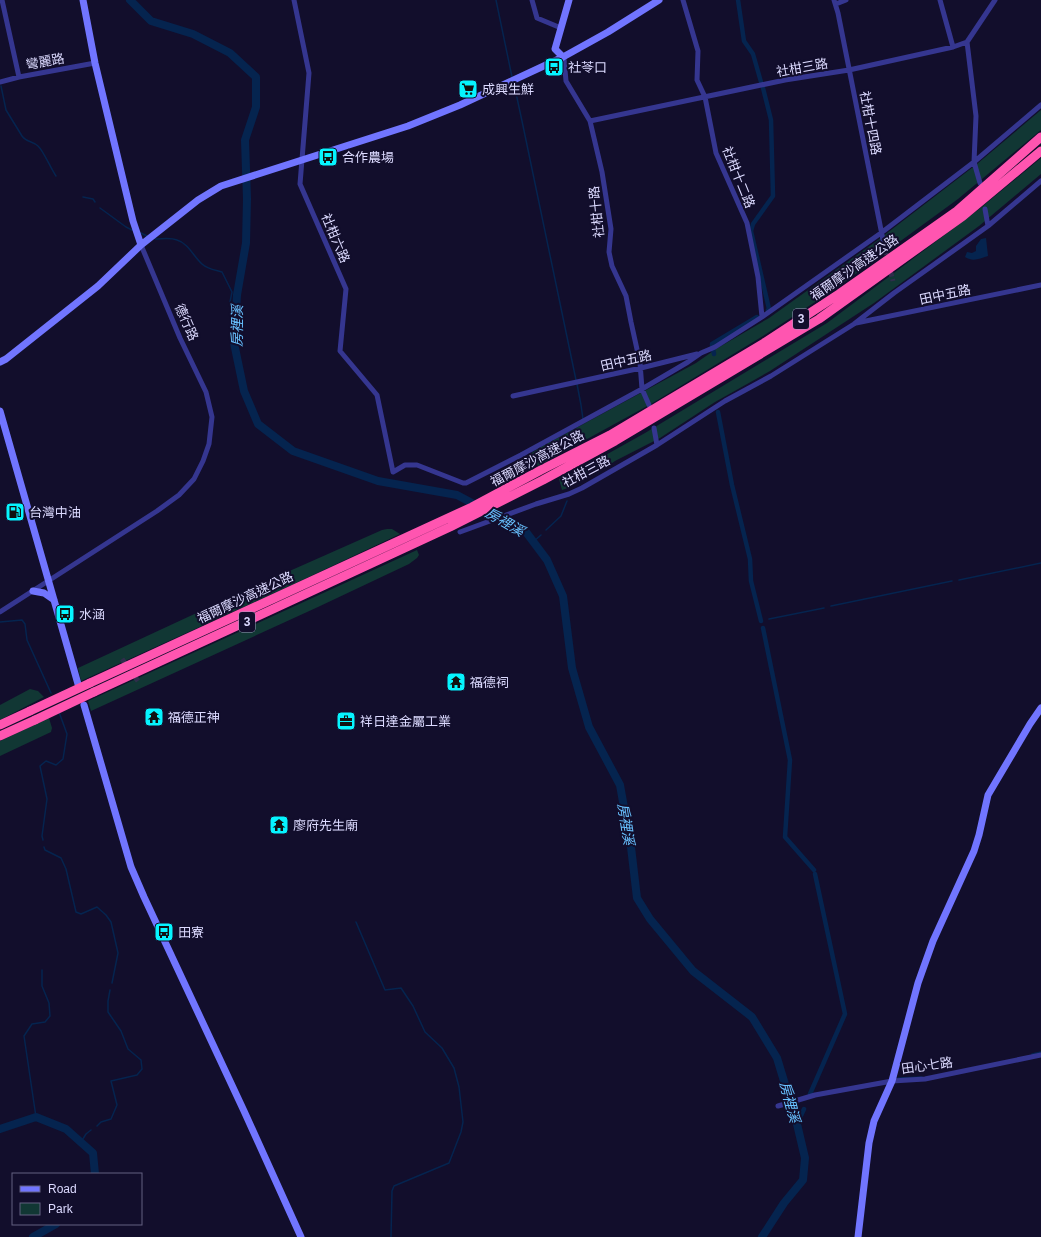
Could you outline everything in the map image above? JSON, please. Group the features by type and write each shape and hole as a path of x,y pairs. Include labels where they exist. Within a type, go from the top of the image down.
{"highway":[{"name":"福爾摩沙高速公路","path":"0,736 396,547 610,435 764,343 839,294 957,211 1041,138"},
{"name":"福爾摩沙高速公路","path":"0,725 90,683 396,547 450,527 544,480 615,441 819,319 963,216 1041,151"}],"main road":[{"name":"德行路","path":"83,0 95,63 133,221 141,245"},
{"path":"563,57 555,49 569,0"},
{"path":"0,362 6,359 98,286 141,245 198,200 221,186 408,126 460,105 563,57 608,32 660,0"},
{"path":"0,411 78,684"},
{"path":"33,591 44,593 54,600"},
{"path":"84,705 131,867 301,1237"},
{"path":"858,1237 869,1143 874,1122 892,1081 918,983 933,941 974,851 988,794 1041,708"}],"street":[{"path":"2,0 19,77"},
{"name":"社柑六路","path":"294,0 309,73 300,184 346,288 340,351 377,395 393,472 405,465 417,465 466,483 521,455 642,389"},
{"path":"532,0 537,18 561,28"},
{"name":"社柑十二路","path":"683,0 698,51 697,80 705,96 716,153 746,223 758,278 762,317"},
{"path":"835,2 846,0"},
{"path":"940,0 953,47"},
{"path":"980,183 974,162 976,116 967,42 995,0"},
{"name":"社柑十四路","path":"835,2 885,250"},
{"name":"社柑三路","path":"590,121 785,80 849,70 953,47 967,42"},
{"name":"社柑十路","path":"563,57 566,81 590,121 602,172 611,229 609,252 612,266 626,296 641,368 642,389"},
{"name":"彎麗路","path":"0,82 95,63"},
{"path":"649,405 642,389 715,347 762,317 881,233 974,162 1041,105"},
{"path":"854,324 894,293 988,226 1041,181"},
{"path":"985,209 988,226"},
{"name":"德行路","path":"0,612 179,495 194,479 203,461 209,444 212,417 206,392 180,338 141,245"},
{"name":"田中五路","path":"854,324 1041,285"},
{"name":"社柑三路","path":"460,532 522,509 569,494 582,488 657,444 725,401 771,376 854,324"},
{"name":"田中五路","path":"512,396 641,368 704,352"},
{"path":"654,428 657,444"},
{"name":"田心七路","path":"779,1106 815,1095 892,1081 925,1079 1041,1055"}],"green space":[{"path":"1041,110 1041,130 958,199 835,289 763,336 651,404 538,466 530,454 696,363 716,349 769,318 878,240 977,164"},
{"path":"1041,158 1041,174 979,226 874,303 770,371 715,402 660,438 615,461 601,471 562,490 559,479 586,466 645,433 827,323 978,210"},
{"path":"387,529 392,529 400,534 81,681 78,668 231,597"},
{"path":"417,550 419,555 409,564 91,711 88,701"},
{"path":"30,689 38,691 44,697 0,720 0,705"},
{"path":"49,718 52,728 51,732 0,756 0,741"}],"water":[{"path":"986,238 988,256 973,260 965,257 967,252 972,253 976,251 976,246 981,239"}],"waterway":[{"name":"房裡溪","path":"130,0 151,21 193,34 230,53 256,77 256,107 245,140 247,199 246,243 237,295 234,343 244,391 258,424 293,451 378,481 457,495 526,532 547,560 563,596 572,668 589,727 620,785 631,847 637,898 650,919 693,971 752,1017 777,1058 797,1124 805,1158 803,1180 784,1203 762,1237"},
{"path":"496,0 512,77"},
{"path":"738,0 744,41 753,54 761,82"},
{"path":"514,84 576,380"},
{"path":"1,86 6,110 22,136 40,148 56,176"},
{"path":"763,88 771,120 773,196 753,224 751,231 768,310"},
{"path":"83,197 93,199 95,202"},
{"path":"100,208 132,230"},
{"path":"141,233 147,236"},
{"path":"155,239 166,238 181,242 188,247 204,266 222,272 232,292 230,302 235,322"},
{"path":"714,354 712,344 757,317"},
{"path":"577,384 583,419"},
{"path":"718,412 732,485 750,559 751,581 761,621"},
{"path":"546,530 561,516 567,501"},
{"path":"533,542 541,535"},
{"path":"959,580 1041,563"},
{"path":"831,606 952,581"},
{"path":"769,619 824,608"},
{"path":"0,622 22,620 25,624 27,640 51,693"},
{"path":"763,628 790,760 785,837 814,870"},
{"path":"43,840 42,836 47,799 40,766 46,761 56,765 63,759 67,734 59,712"},
{"path":"44,847 45,850 61,858 66,869 76,912 81,914 97,907 111,922 118,953 112,983"},
{"path":"810,1094 845,1014 815,874"},
{"path":"356,922 385,990 401,988 413,1006 425,1032 442,1048 454,1068 459,1087 463,1122 461,1132 449,1163 394,1186 392,1191 391,1237"},
{"path":"36,1117 24,1036 32,1024 45,1022 50,1016 49,1003 42,986 42,970"},
{"path":"97,1126 101,1122 111,1119 117,1105 111,1081 137,1075 142,1069 141,1060 128,1049 121,1031 108,1012 110,990"},
{"path":"1032,1054 1041,1052"},
{"path":"898,1078 922,1077"},
{"path":"797,1124 804,1109"},
{"path":"0,1129 36,1117 66,1129 93,1153 95,1173"},
{"path":"81,1142 86,1134 91,1130"},
{"path":"33,1237 54,1225"}],"tunnel":[{"path":"885,250 893,281"},
{"path":"122,659 138,681"}],"place":[{"name":"社苓口","path":"554,67"},
{"name":"成興生鮮","path":"468,89"},
{"name":"合作農場","path":"328,157"},
{"name":"台灣中油","path":"15,512"},
{"name":"水涵","path":"65,614"},
{"name":"福德祠","path":"456,682"},
{"name":"福德正神","path":"154,717"},
{"name":"祥日達金屬工業","path":"346,721"},
{"name":"廖府先生廟","path":"279,825"},
{"name":"田寮","path":"164,932"}]}
